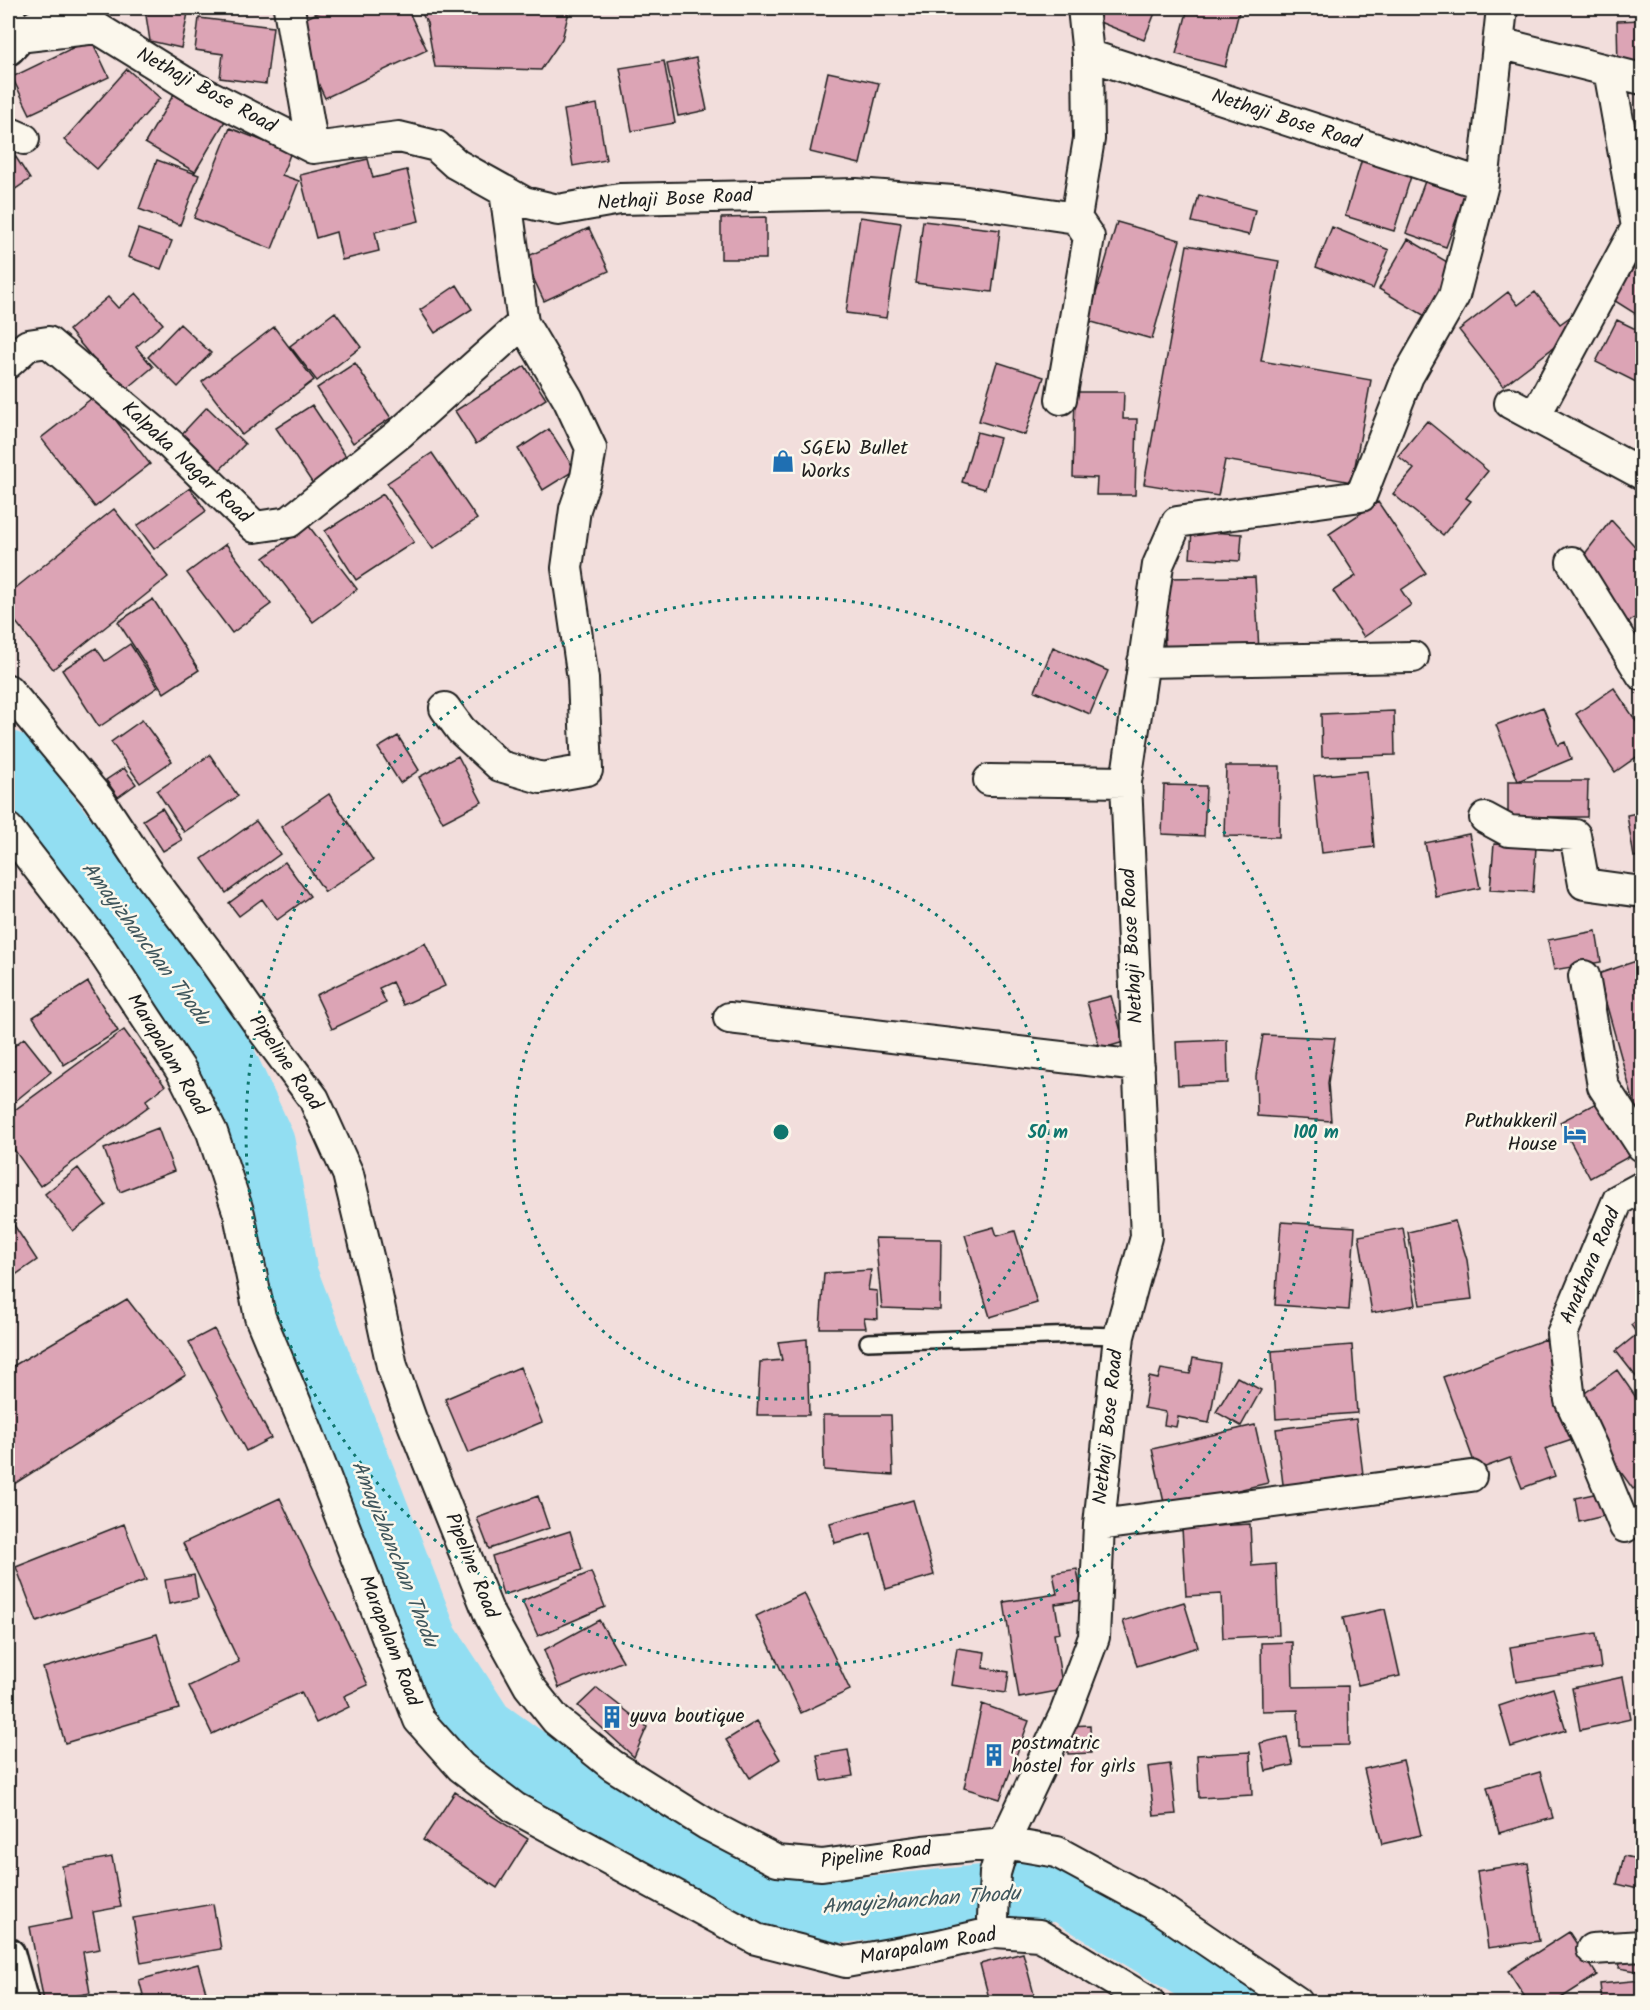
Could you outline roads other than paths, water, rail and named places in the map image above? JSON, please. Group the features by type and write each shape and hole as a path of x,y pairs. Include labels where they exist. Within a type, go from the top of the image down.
{"main road":[{"path":"11,32 70,8"},
{"path":"8,1955 21,2002"}],"street":[{"path":"289,8 313,148"},
{"path":"1061,399 1089,237 1076,218 1089,139 1088,56 1083,8"},
{"name":"Nethaji Bose Road","path":"994,1925 995,1873 1004,1843 1065,1714 1094,1637 1099,1525 1119,1336 1146,1237 1126,782 1158,565 1177,522 1361,496 1408,376 1454,296 1483,184 1502,8"},
{"name":"Nethaji Bose Road","path":"11,32 97,28 194,88 313,148 399,137 436,146 456,164 524,202 558,210 620,198 856,194 967,202 1076,218"},
{"path":"1499,43 1642,79"},
{"name":"Nethaji Bose Road","path":"1088,56 1483,184"},
{"path":"1609,70 1637,227 1522,409 1642,474"},
{"path":"446,708 461,730 500,766 541,778 587,770 583,679 567,568 575,509 586,477 591,448 568,399 523,323 505,191"},
{"name":"Kalpaka Nagar Road","path":"8,363 28,345 48,342 171,445 255,527 289,522 424,412 523,323"},
{"path":"1572,562 1642,675"},
{"path":"1143,662 1413,657"},
{"name":"Pipeline Road","path":"8,690 98,798 145,869 314,1099 348,1174 392,1366 411,1419 490,1616 529,1686 556,1720 612,1765 708,1825 777,1861 822,1865 922,1851 1004,1843 1056,1852 1153,1904 1297,2002"},
{"path":"989,780 1126,782"},
{"path":"1485,818 1509,831 1575,835 1584,884 1642,892"},
{"name":"Marapalam Road","path":"8,829 101,950 182,1072 212,1132 239,1214 260,1317 307,1430 419,1720 461,1767 515,1808 756,1939 846,1962 935,1946 994,1925 1040,1935 1149,2002"},
{"path":"1584,976 1603,1086 1642,1146"},
{"path":"729,1018 1139,1066"},
{"name":"Anathara Road","path":"1625,1527 1592,1447 1569,1400 1562,1334 1617,1200 1642,1186"},
{"path":"1099,1525 1471,1476"},
{"path":"1592,1949 1642,1946"}],"lane":[{"path":"868,1342 1081,1335 1119,1336"}],"waterway":[{"name":"Amayizhanchan Thodu","path":"8,763 207,1023 263,1144 286,1276 427,1642 483,1728 606,1816 744,1887 822,1913 1062,1889 1205,1976 1239,2002"}],"place":[{"name":"SGEW Bullet Works","path":"783,461"},
{"name":"Puthukkeril House","path":"1575,1134"},
{"name":"yuva boutique","path":"612,1717"},
{"name":"postmatric hostel for girls","path":"994,1755"}]}
